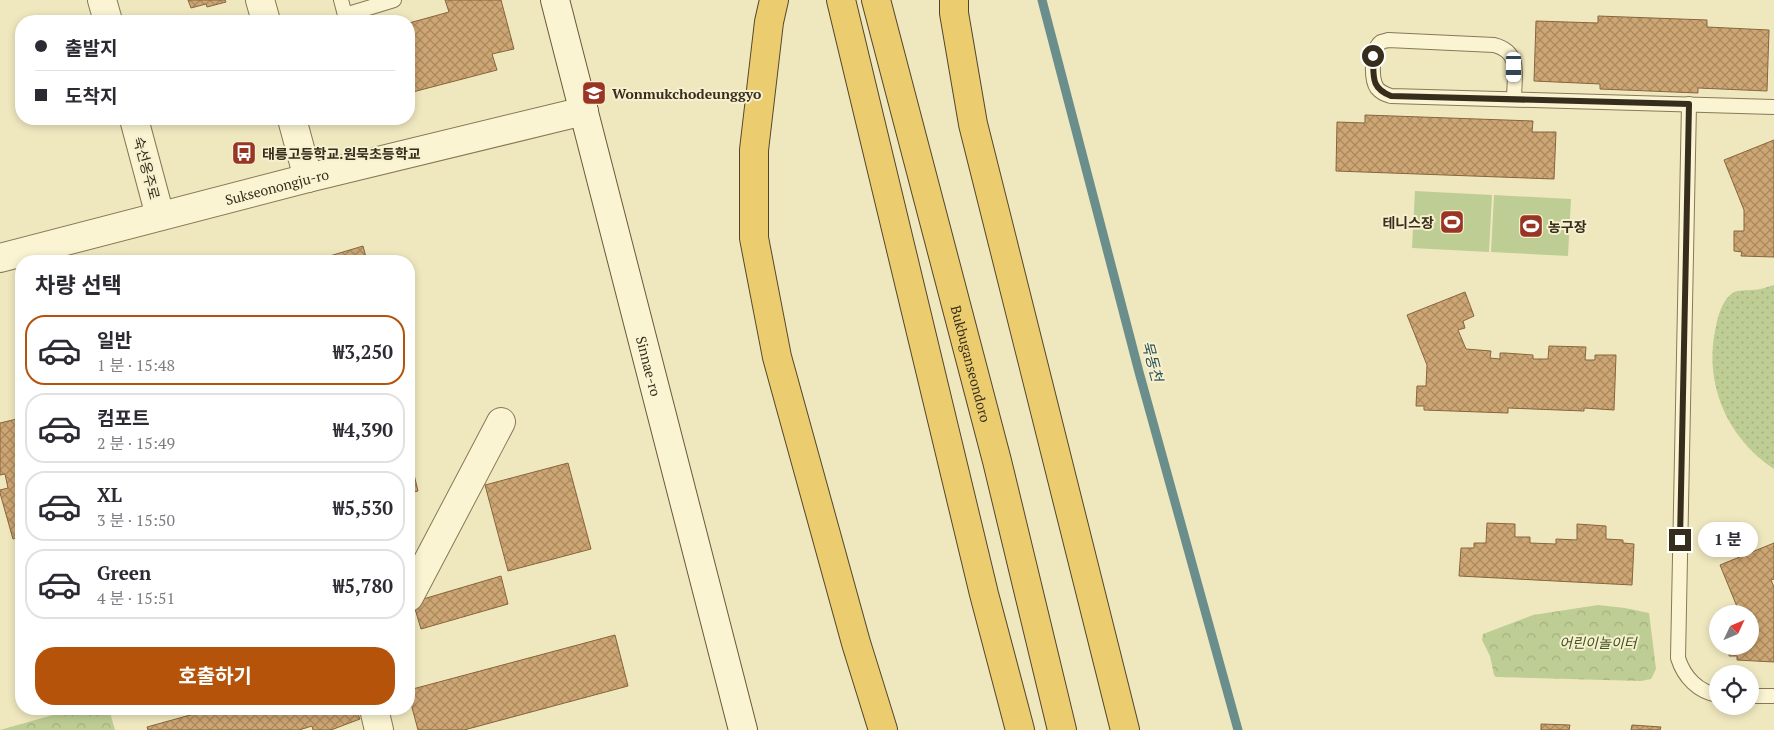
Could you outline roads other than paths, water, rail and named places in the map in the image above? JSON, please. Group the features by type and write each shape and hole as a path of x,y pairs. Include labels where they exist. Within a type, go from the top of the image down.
{"highway":[{"path":"774,0 769,22 754,150 754,238 776,357 882,730"},
{"path":"841,0 984,594 1020,730"},
{"name":"Bukbuganseondoro","path":"876,0 997,461 1062,730"},
{"path":"954,0 954,13 973,124 1125,730"}],"street":[{"path":"102,0 106,15"},
{"path":"260,0 264,15"},
{"name":"Sinnae-ro","path":"556,0 743,730"},
{"name":"Sukseonongju-ro","path":"0,258 308,178 584,111"},
{"name":"숙선옹주로","path":"136,125 160,216"},
{"path":"294,125 308,178"},
{"path":"415,586 501,422"},
{"path":"375,715 379,730"}],"lane":[{"path":"341,0 344,15"},
{"path":"352,15 394,0"},
{"path":"1514,99 1514,59 1510,52 1502,47 1494,45 1388,40 1381,42 1373,56 1374,82 1382,93 1391,96 1774,107"},
{"path":"1689,104 1678,658 1686,676 1700,689 1709,692"},
{"path":"1759,696 1774,696"}],"waterway":[{"name":"묵동천","path":"1042,0 1139,372 1238,730"}],"place":[{"name":"Wonmukchodeunggyo","path":"594,93"},
{"name":"태릉고등학교.원묵초등학교","path":"244,153"},
{"name":"테니스장","path":"1452,222"},
{"name":"농구장","path":"1531,226"}],"park label":[{"name":"어린이놀이터","path":"1598,642"}]}
